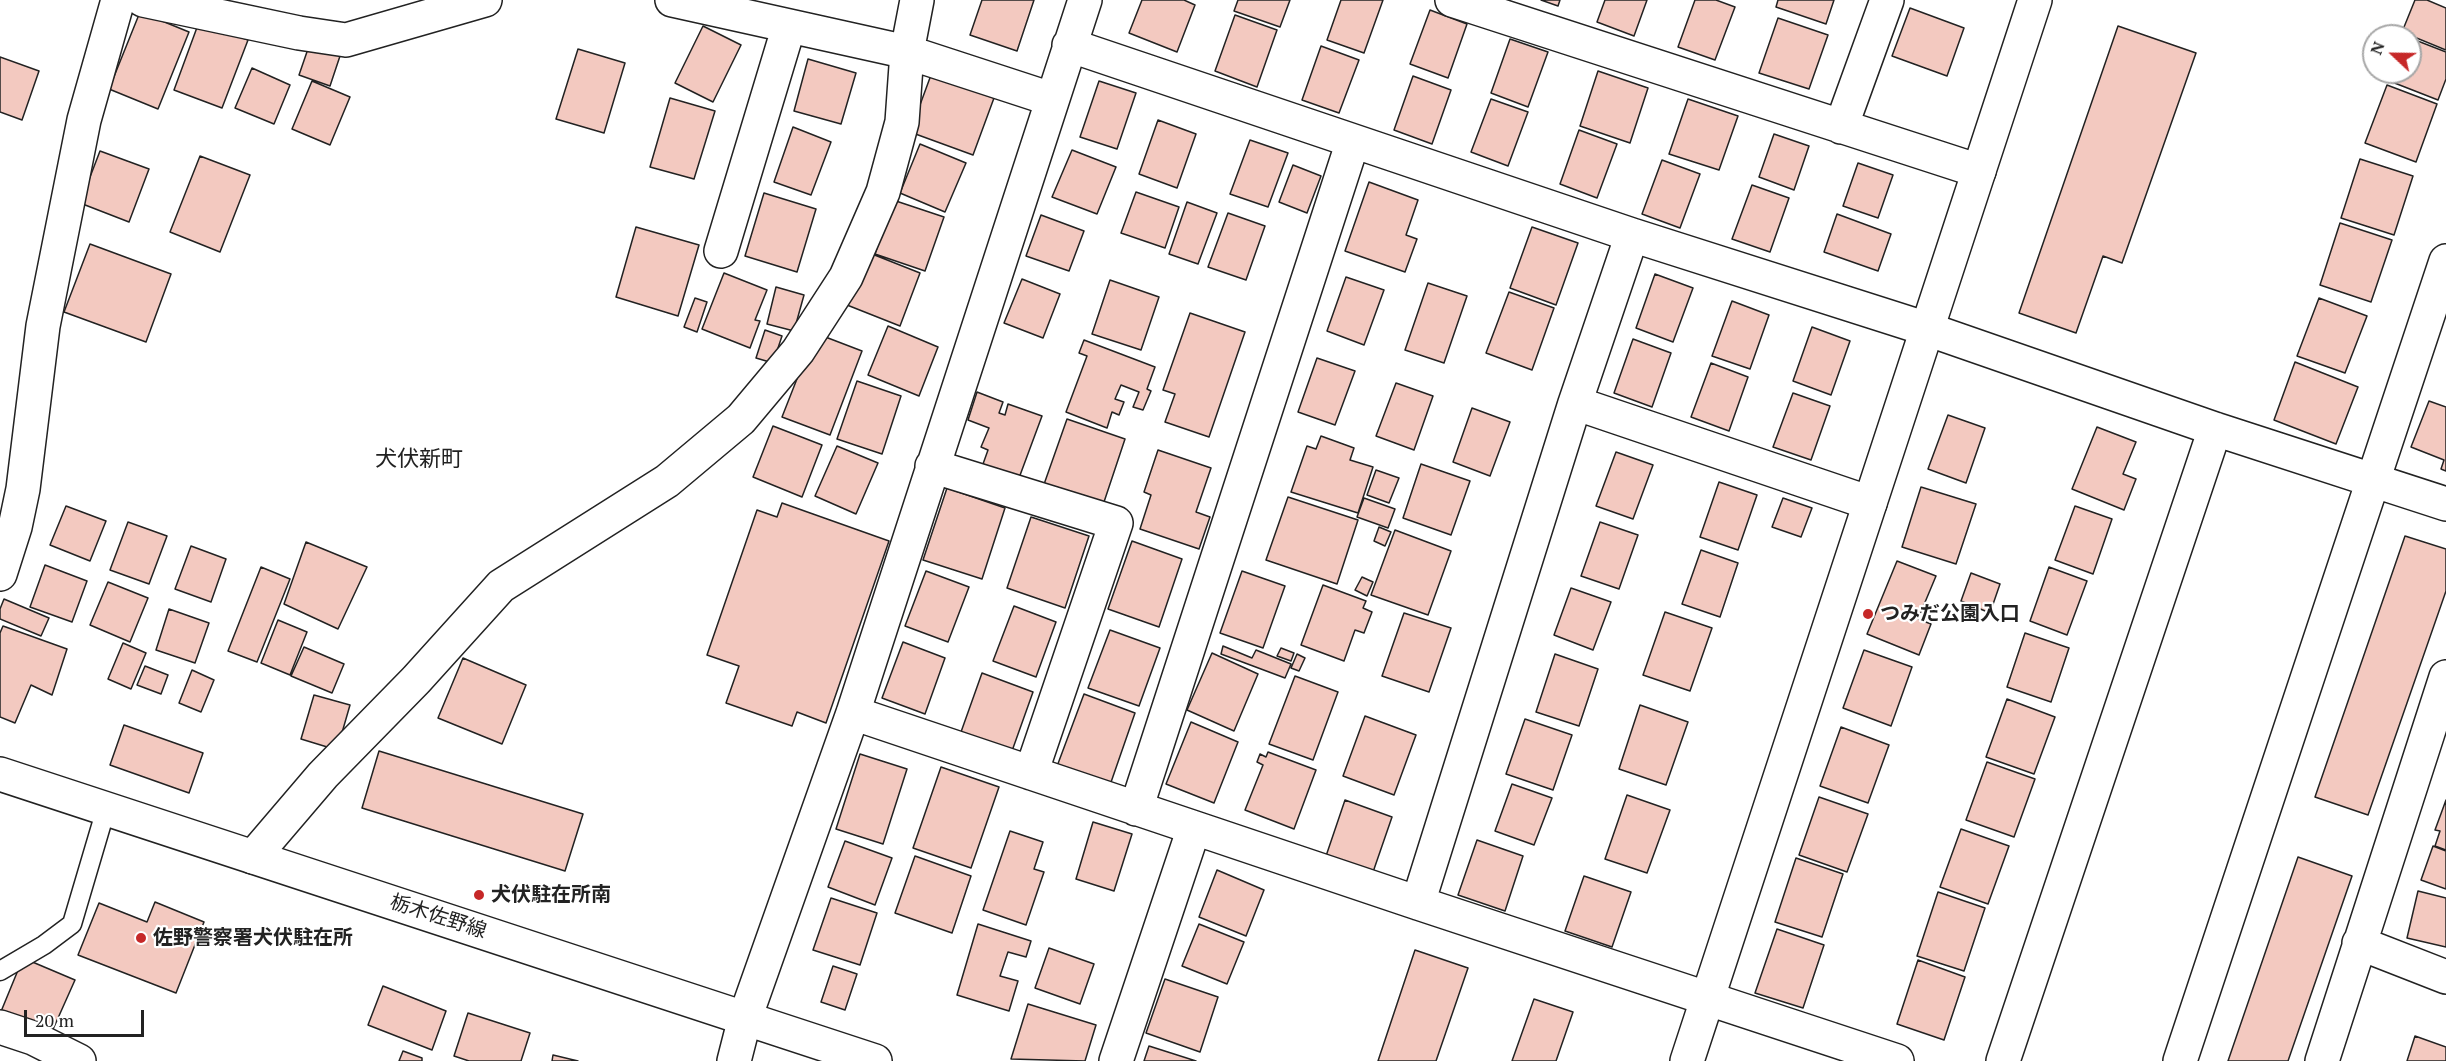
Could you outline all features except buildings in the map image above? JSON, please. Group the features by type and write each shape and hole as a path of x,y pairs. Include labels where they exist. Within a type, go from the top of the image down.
{"street":[{"path":"0,574 15,527 23,489 43,326 84,120 118,0"},
{"path":"143,0 299,33 346,40 485,0"},
{"path":"672,0 907,52 1051,99"},
{"path":"254,857 323,775 416,680 501,586 667,481 741,419 798,351 846,277 883,192 902,122 907,52 917,0"},
{"path":"734,1061 745,1018 853,713 1085,0"},
{"path":"1452,0 1979,171"},
{"path":"1841,127 1887,0"},
{"path":"1687,1061 2035,0"},
{"path":"721,251 789,26"},
{"path":"1069,45 1632,235 1927,329 2215,429 2446,504"},
{"path":"1136,809 1353,141"},
{"path":"1418,903 1575,403 1632,235"},
{"path":"2180,1061 2446,261"},
{"path":"1575,403 1870,503"},
{"path":"2003,1061 2215,429"},
{"path":"932,466 1116,523 1031,773"},
{"path":"2322,1061 2446,677"},
{"path":"853,713 1897,1061"},
{"name":"栃木佐野線","path":"0,774 875,1061"},
{"path":"1116,1061 1194,828"},
{"path":"2359,943 2446,977"},
{"path":"0,1027 33,1038 79,1061"}],"lane":[{"path":"0,971 44,945 72,924 87,880 106,809"}],"place":[{"name":"つみだ公園入口","path":"1868,614"},
{"name":"犬伏駐在所南","path":"479,895"},
{"name":"佐野警察署犬伏駐在所","path":"141,938"}],"district":[{"name":"犬伏新町","path":"419,460"}]}
